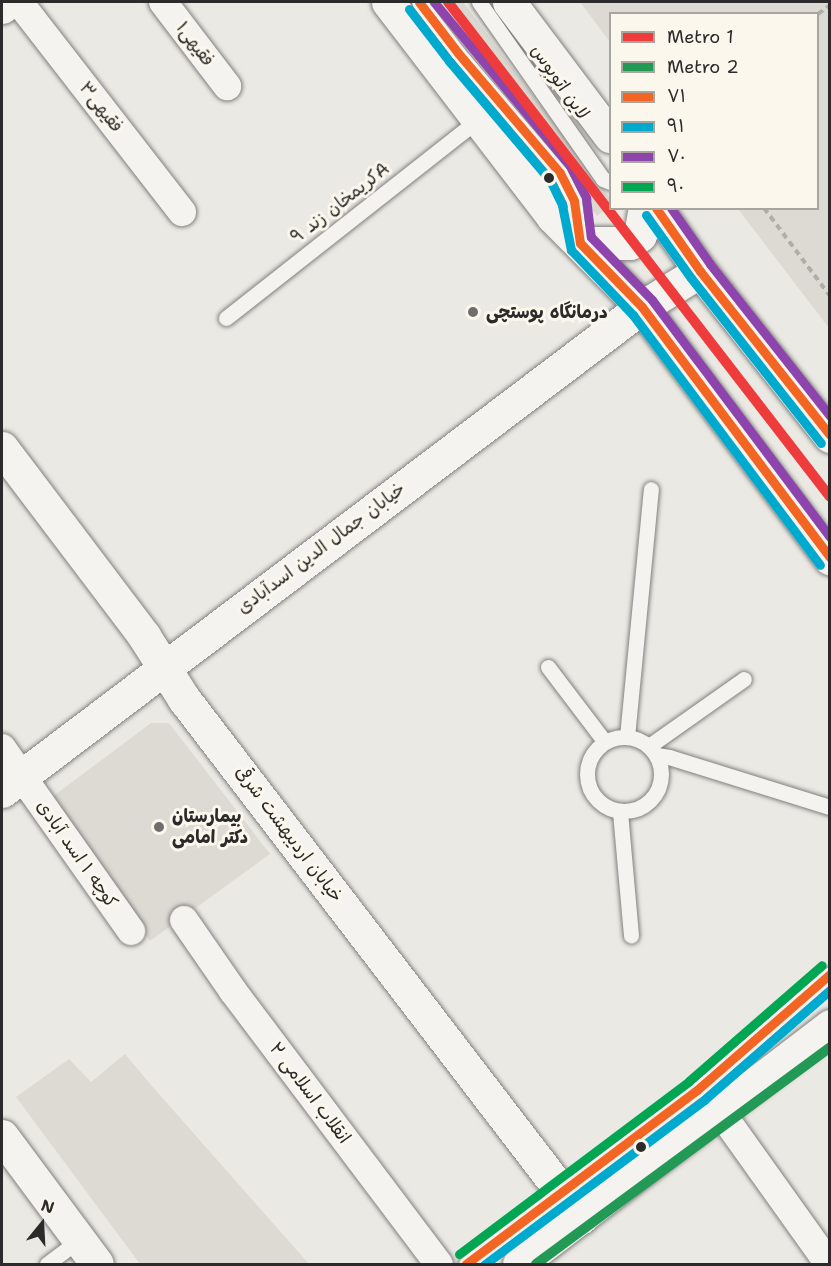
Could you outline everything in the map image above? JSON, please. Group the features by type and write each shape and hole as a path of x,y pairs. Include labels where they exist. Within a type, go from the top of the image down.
{"main road":[{"path":"2,7 9,2"},
{"path":"388,2 553,217 642,307 830,558"},
{"path":"509,2 609,135"},
{"path":"580,243 630,243 640,235 645,210"},
{"path":"657,210 700,271 830,436"},
{"name":"خیابان جمال الدین اسدآبادی","path":"12,783 642,307 700,271"},
{"name":"خیابان اردیبهشت شرقی","path":"2,448 144,636 184,699 572,1205"},
{"path":"519,1264 572,1205 719,1110 830,1026"},
{"path":"2,1136 88,1252"}],"street":[{"name":"فقیهی۳","path":"20,2 182,212"},
{"name":"فقیهی۱","path":"163,2 227,86"},
{"name":"کوچه ۱ اسد آبادی","path":"2,748 12,783 131,932"},
{"name":"۲ انقلاب اسلامی","path":"184,920 233,991 439,1264"},
{"path":"719,1110 829,1264"}],"lane":[{"path":"419,2 458,53 560,173 574,201 580,243"},
{"name":"لاین اتوبوس","path":"479,2 603,179 609,182"},
{"name":"کریمخان زند ۹A","path":"226,318 479,119"},
{"path":"627,737 651,489"},
{"path":"548,667 605,742"},
{"path":"653,750 744,679"},
{"path":"653,750 661,766 659,789 643,806 620,812 599,802 587,782 589,759 605,742 627,737 669,757 830,807"},
{"path":"620,812 631,936"},
{"path":"466,1264 572,1205 697,1090 830,974"},
{"path":"46,1264 88,1252"}],"path":[{"path":"766,210 830,296"}],"shaded area":[{"path":"433,2 463,2 609,197 609,207 597,216"},
{"path":"580,2 829,2 829,328 739,210 819,210 819,12 609,12 609,41"},
{"name":"بیمارستان دکتر امامی","path":"151,723 169,723 270,854 150,941 48,800"},
{"path":"125,1054 309,1264 140,1264 16,1097 69,1059 91,1082"}],"metro line":[{"name":"1","path":"448,2 830,497"},
{"name":"2","path":"536,1264 830,1047"}],"transit line":[{"name":"۷۱","path":"419,2 458,53 560,173 574,201 580,243 642,307 830,557"},
{"name":"۷۰","path":"434,2 570,166 586,198 591,237 652,300 830,537"},
{"name":"۹۱","path":"409,9 449,61 550,180 562,205 571,250 633,315 820,565"},
{"name":"۷۱","path":"657,210 700,271 830,435"},
{"name":"۷۰","path":"672,210 710,264 830,416"},
{"name":"۹۱","path":"646,215 691,278 821,443"},
{"name":"۹۰","path":"459,1254 689,1081 822,965"},
{"name":"۷۱","path":"466,1264 697,1090 830,974"},
{"name":"۹۱","path":"485,1264 704,1100 830,990"}],"place":[{"name":"درمانگاه پوستچی","path":"473,312"},
{"name":"بیمارستان دکتر امامی","path":"159,827"}]}
